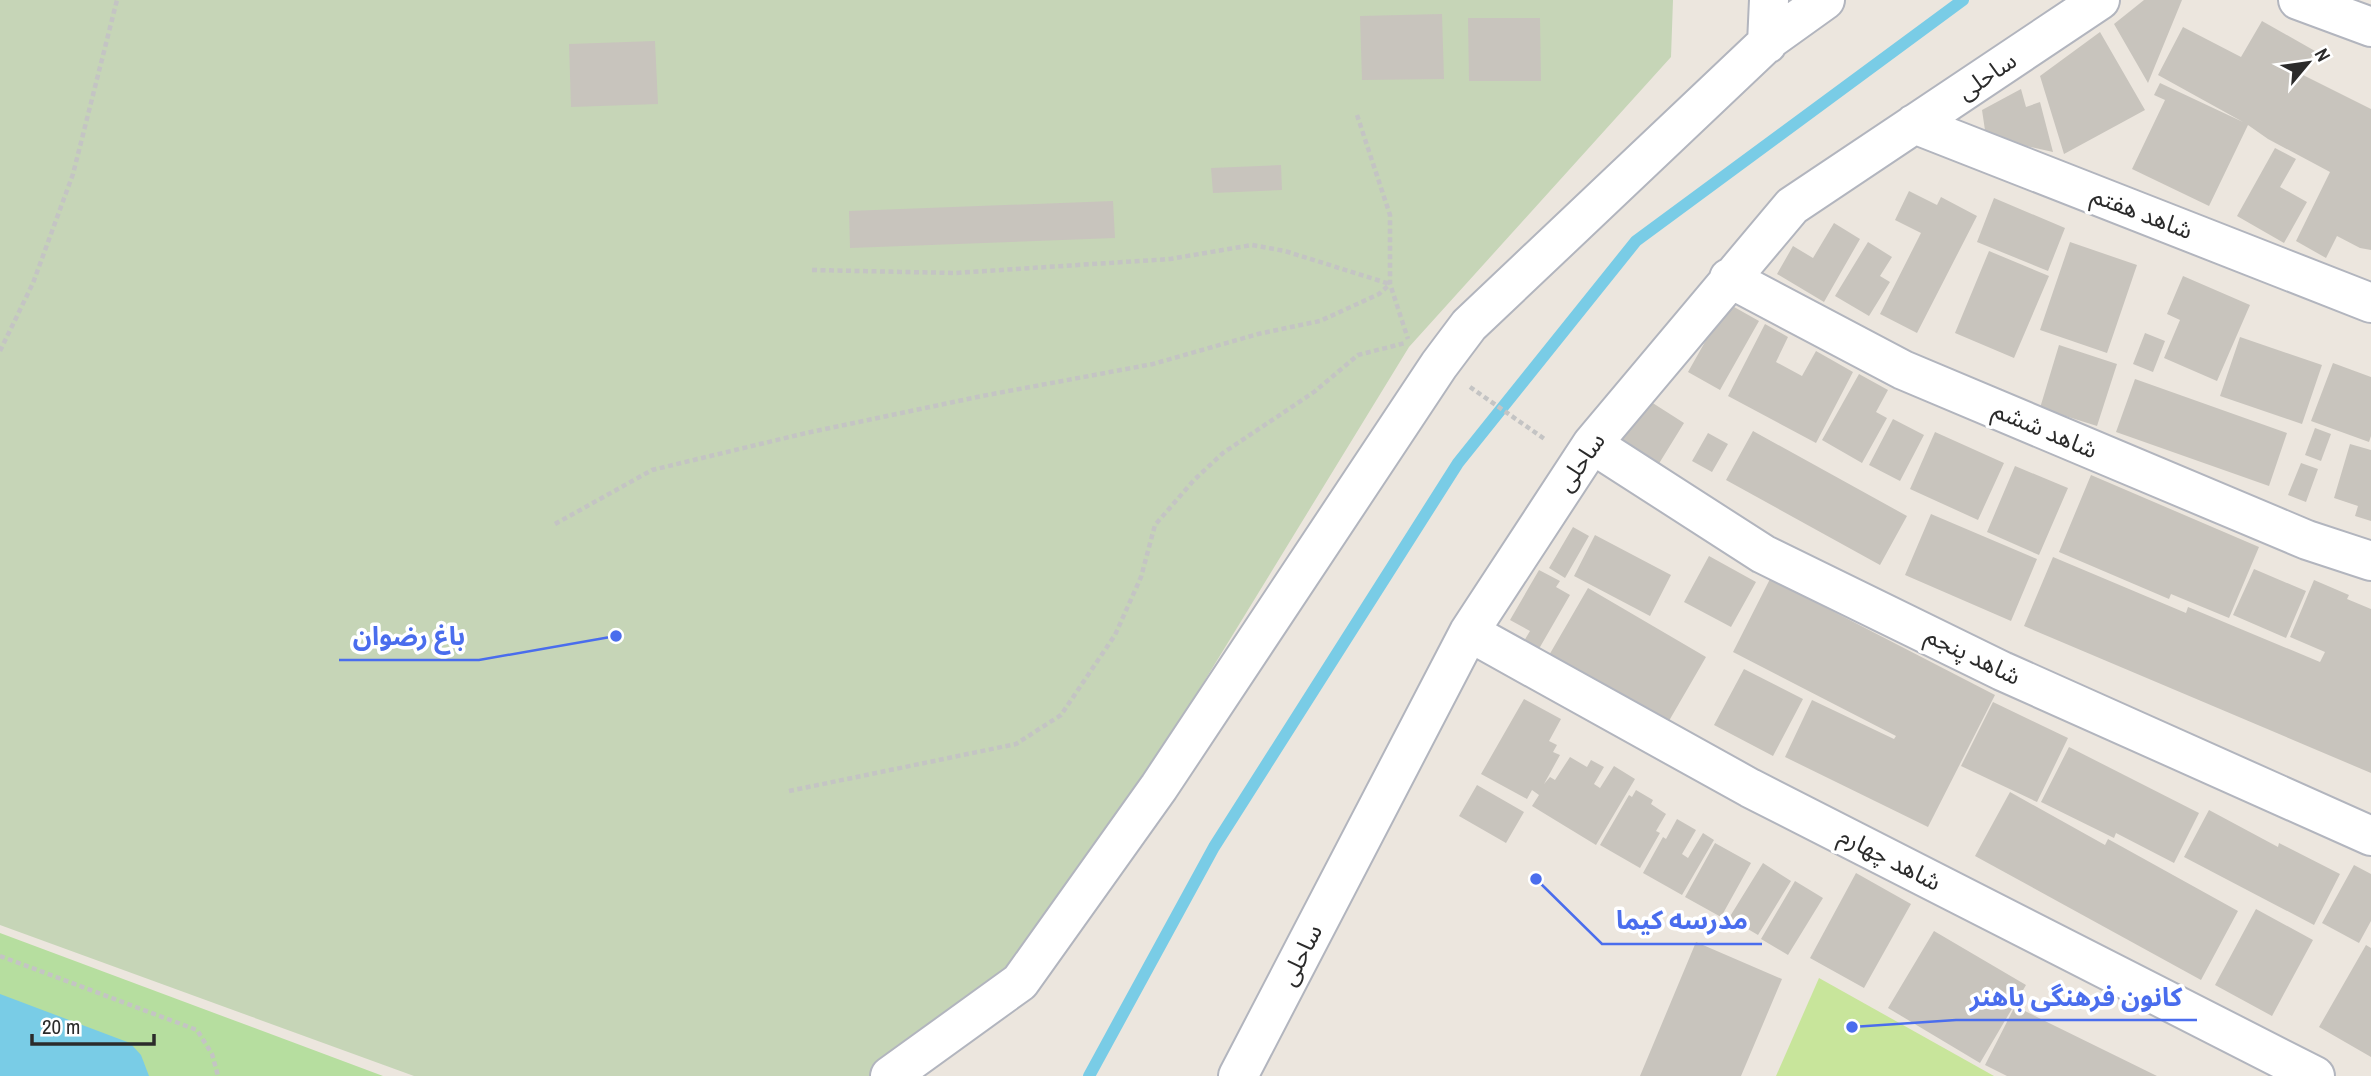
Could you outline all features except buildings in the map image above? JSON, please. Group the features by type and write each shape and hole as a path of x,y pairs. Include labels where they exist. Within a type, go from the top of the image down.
{"street":[{"path":"1767,44 1769,0"},
{"path":"890,1076 1020,982 1159,787 1447,370 1469,325 1767,44 1825,0"},
{"name":"ساحلی","path":"1238,1076 1469,632 1592,444 1792,205 2100,0"},
{"path":"2298,0 2371,27"},
{"name":"شاهد هفتم","path":"1914,124 2371,303"},
{"name":"شاهد ششم","path":"1729,278 1903,370 2307,540 2371,561"},
{"name":"شاهد پنجم","path":"1592,444 1763,554 2002,671 2371,836"},
{"name":"شاهد چهارم","path":"1469,632 1751,788 2315,1076"}],"path":[{"path":"0,351 33,283 73,174 117,0"},
{"path":"789,791 1016,744 1061,715 1115,635 1141,577 1155,525 1194,480 1223,453 1314,392 1358,355 1409,342 1390,284 1390,215 1357,115"},
{"path":"812,270 955,273 1170,259 1252,245 1285,251 1390,284"},
{"path":"555,524 652,470 806,433 1153,364 1258,334 1320,321 1378,294 1390,284"},
{"path":"1447,370 1548,442"},
{"path":"0,956 197,1030 212,1054 218,1076"}],"green space":[{"path":"0,0 1673,0 1671,57 1409,347 1020,982 877,1076 414,1076 0,925"},
{"path":"0,933 383,1076 0,1076"},
{"path":"1819,978 1994,1076 1776,1076"}],"water":[{"path":"0,994 130,1043 141,1055 149,1076 0,1076"}],"waterway":[{"path":"1089,1076 1214,847 1458,463 1636,241 1963,0"}],"place":[{"name":"باغ رضوان","path":"616,636"},
{"name":"مدرسه کیما","path":"1536,879"},
{"name":"کانون فرهنگی باهنر","path":"1852,1027"}]}
